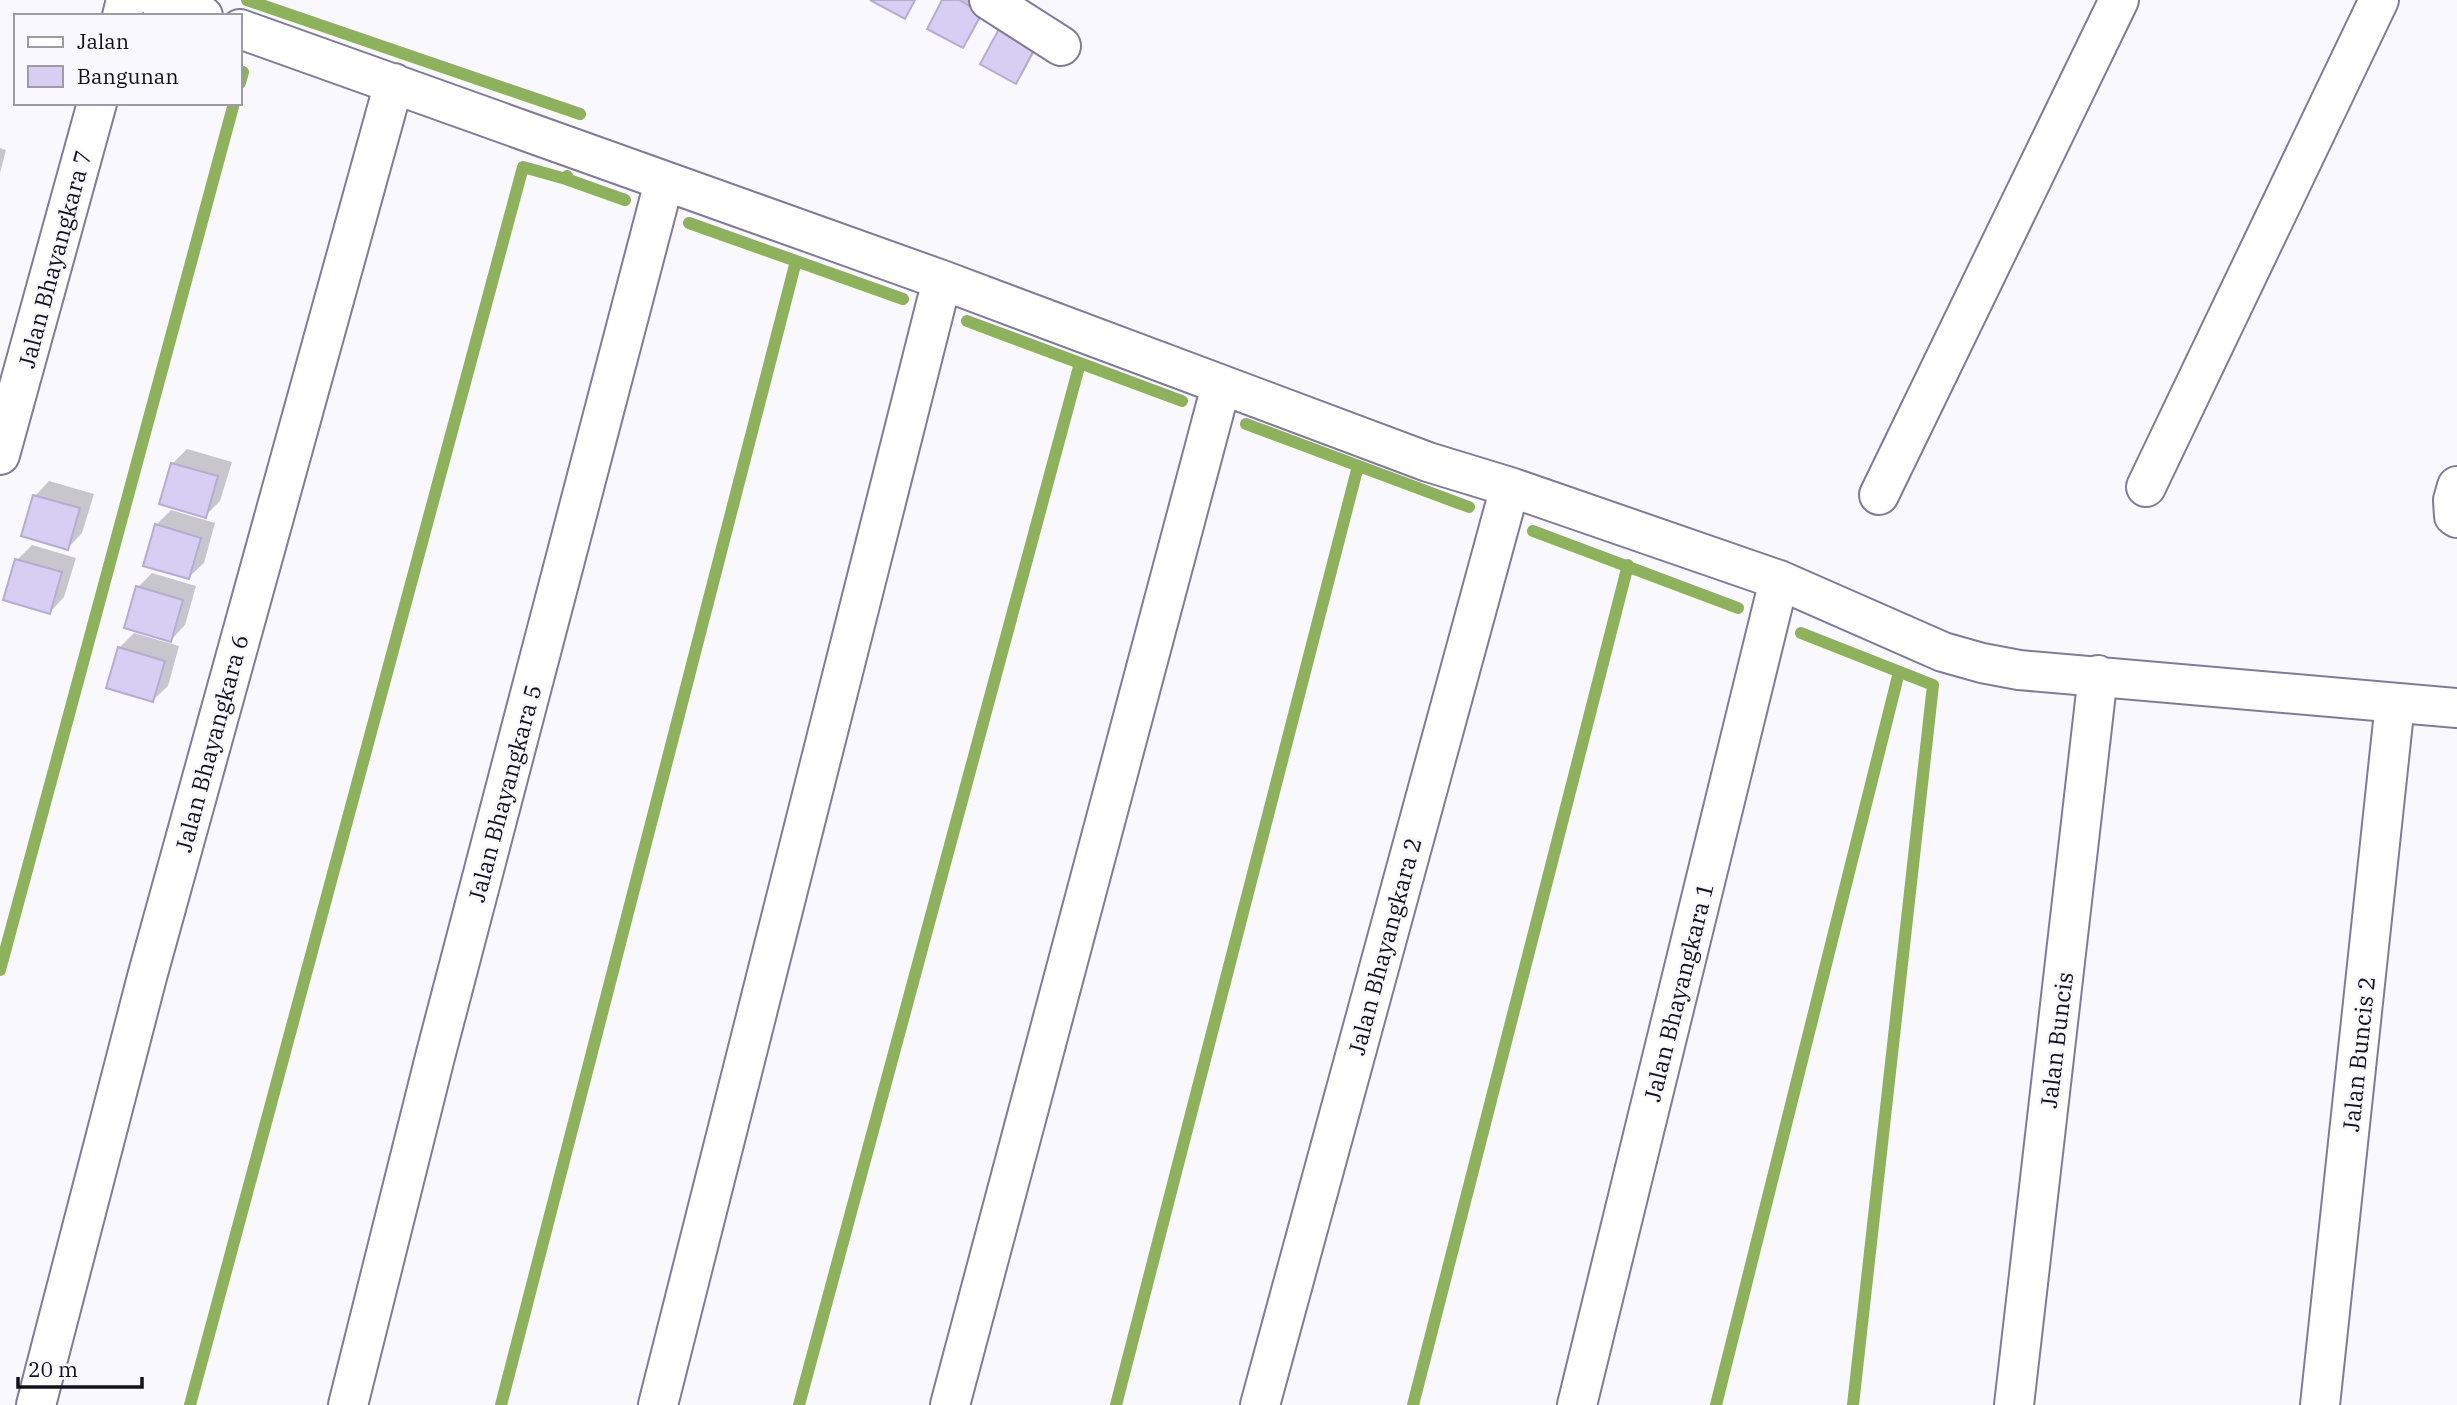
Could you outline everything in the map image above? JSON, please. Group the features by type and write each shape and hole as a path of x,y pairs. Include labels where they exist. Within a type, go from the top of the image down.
{"street":[{"path":"158,0 196,14"},
{"path":"1879,495 2119,0"},
{"path":"2146,487 2379,0"},
{"path":"1005,4 1061,46"},
{"path":"242,30 942,280 1428,462 1779,580 1944,652 2019,670 2457,708"},
{"name":"Jalan Bhayangkara 6","path":"36,1405 146,977 394,83"},
{"name":"Jalan Bhayangkara 7","path":"0,455 96,105"},
{"name":"Jalan Bhayangkara 5","path":"348,1405 435,1057 664,182"},
{"path":"658,1405 942,280"},
{"path":"950,1405 1221,386"},
{"path":"2457,486 2453,500 2454,516 2457,518"},
{"name":"Jalan Bhayangkara 2","path":"1260,1405 1510,488"},
{"name":"Jalan Bhayangkara 1","path":"1577,1405 1779,580"},
{"name":"Jalan Buncis","path":"2014,1405 2098,675"},
{"name":"Jalan Buncis 2","path":"2320,1405 2395,704"}],"building":[{"path":"870,0 915,0 905,19"},
{"path":"942,0 959,0 982,13 963,48 927,29"},
{"path":"999,29 1035,48 1016,84 980,64"},
{"path":"171,463 218,476 206,518 159,504"},
{"path":"33,495 80,508 68,550 21,536"},
{"path":"155,524 201,538 189,579 143,566"},
{"path":"15,559 62,572 50,614 3,600"},
{"path":"136,586 183,600 171,642 124,628"},
{"path":"118,647 165,661 153,702 106,688"}],"waterway":[{"path":"247,0 580,114"},
{"path":"0,970 233,105"},
{"path":"190,1405 523,167 566,179"},
{"path":"567,176 566,179 625,200"},
{"path":"689,223 903,299"},
{"path":"501,1405 796,261"},
{"path":"967,321 1182,401"},
{"path":"799,1405 1080,363"},
{"path":"1246,424 1469,507"},
{"path":"1116,1405 1358,466"},
{"path":"1533,531 1738,608"},
{"path":"1413,1405 1628,565"},
{"path":"1801,633 1933,685 1853,1405"},
{"path":"1716,1405 1899,672"}]}
